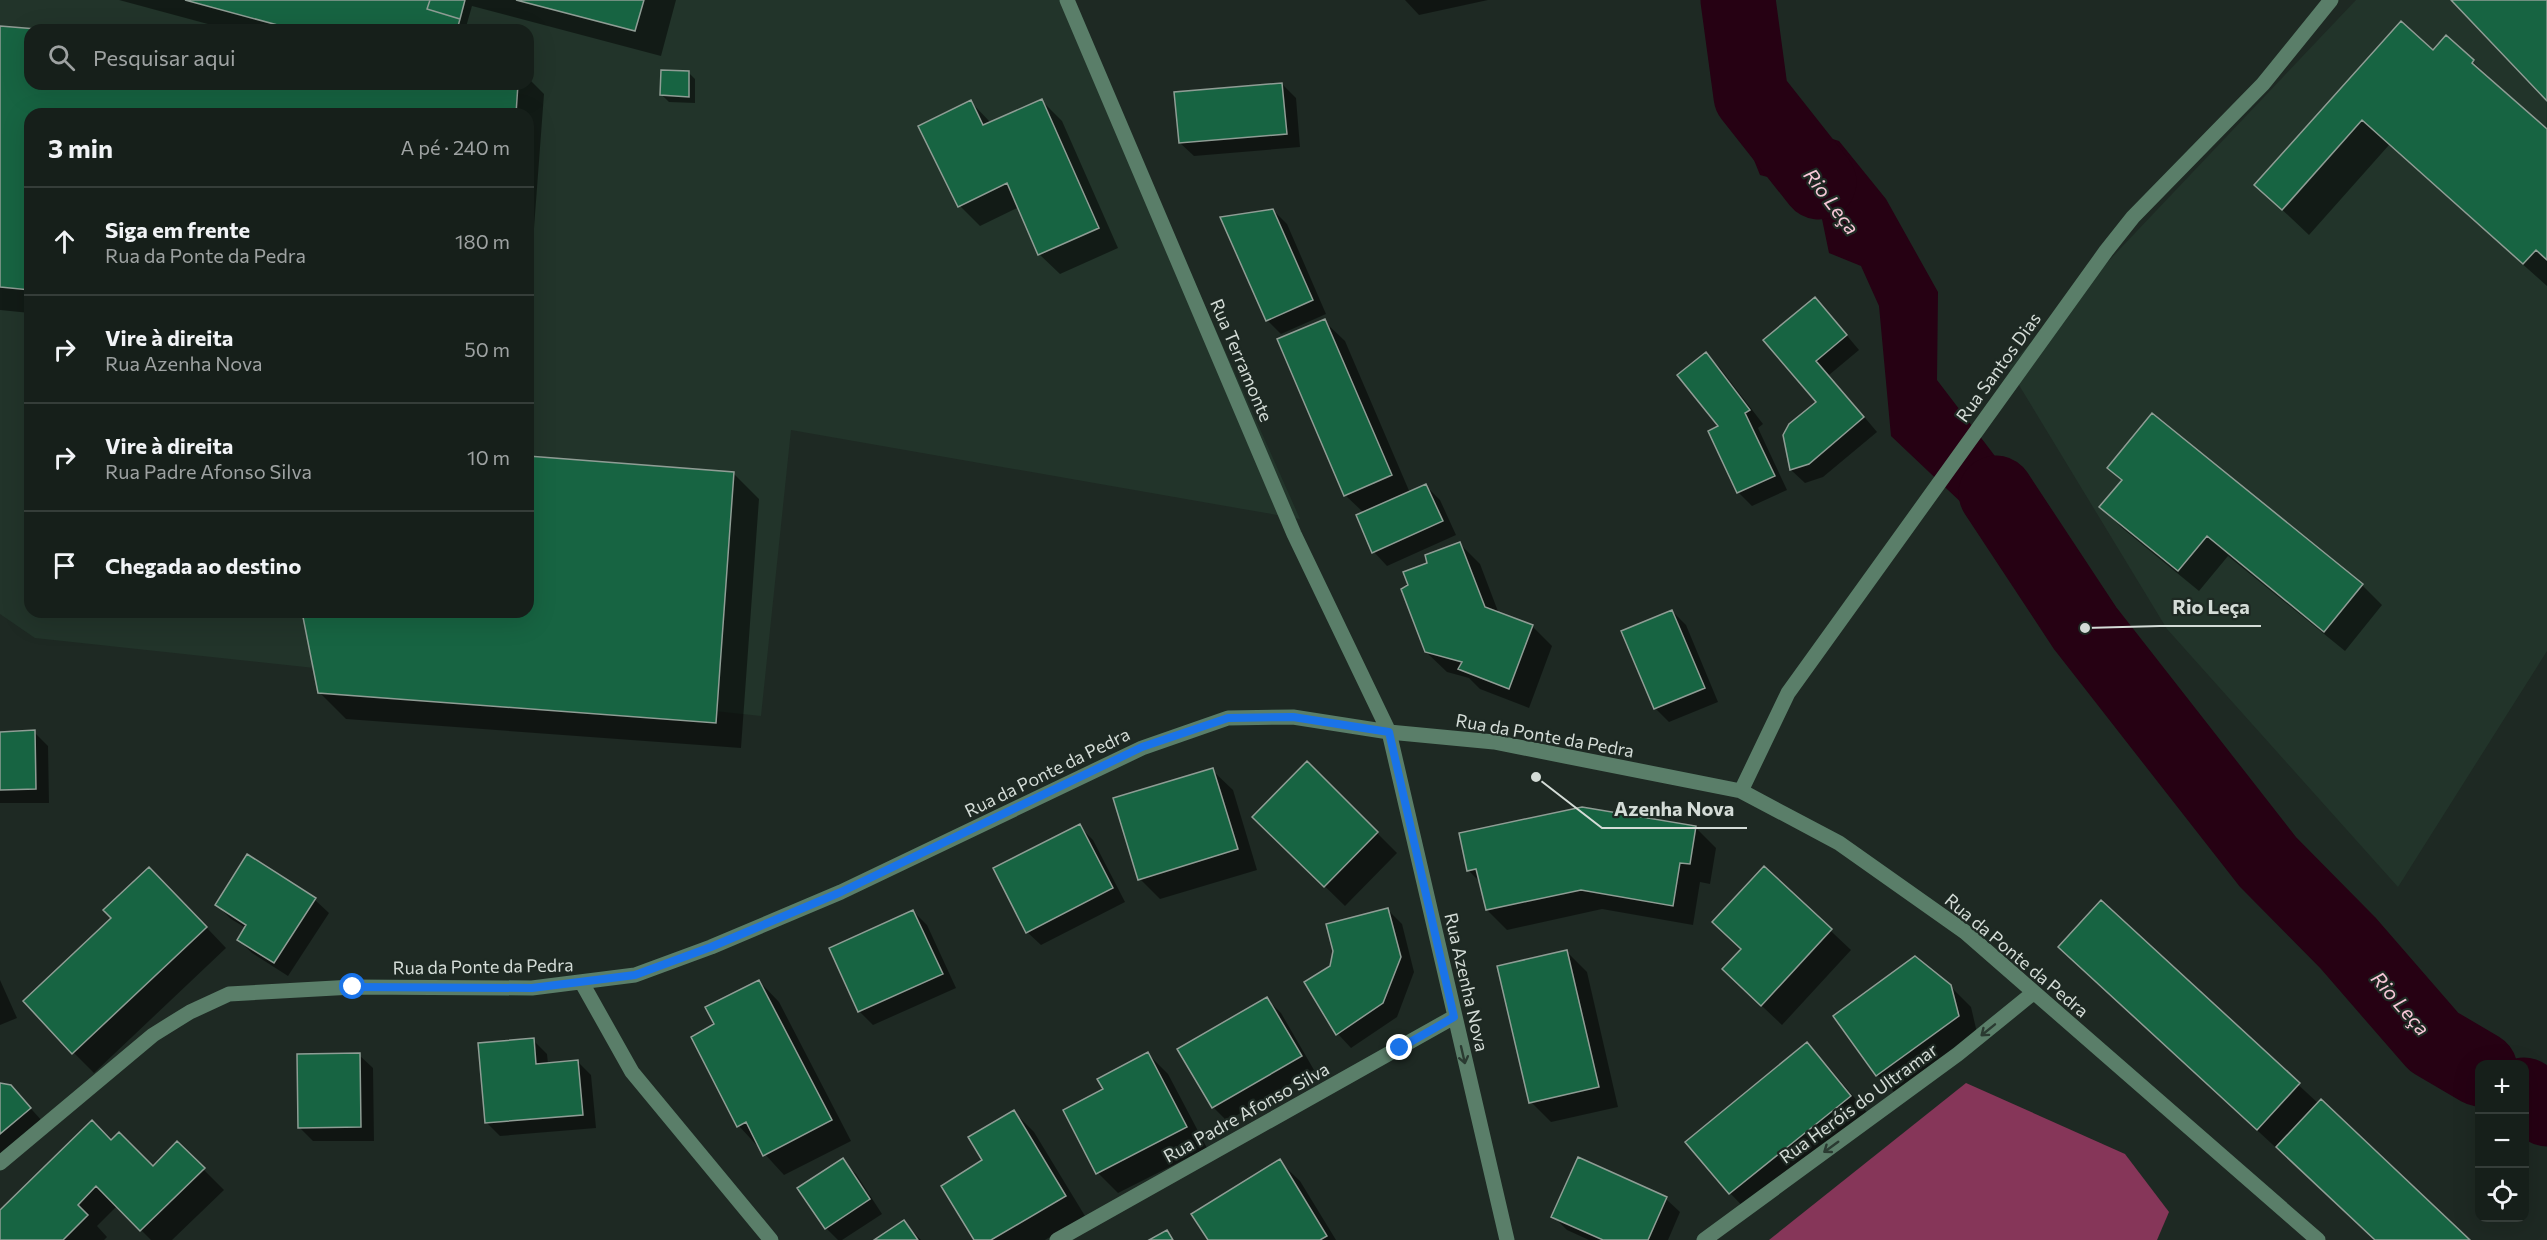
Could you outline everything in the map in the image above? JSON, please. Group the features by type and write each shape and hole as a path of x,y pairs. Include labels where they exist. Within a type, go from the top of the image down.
{"street":[{"name":"Rua Terramonte","path":"1067,0 1294,534 1389,732"},
{"name":"Rua Santos Dias","path":"1741,791 1788,693 2106,251 2133,217 2263,84 2331,0"},
{"name":"Rua da Ponte da Pedra","path":"0,1163 153,1035 190,1012 229,994 353,987 532,988 635,975 711,947 841,892 1142,747 1228,718 1293,717 1389,732 1494,742 1741,791 1839,843 1965,932 2318,1240"},
{"name":"Rua Azenha Nova","path":"1389,732 1507,1240"},
{"path":"582,983 632,1072 771,1240"},
{"name":"Rua Heróis do Ultramar","path":"1704,1240 1958,1054 2033,993"},
{"name":"Rua Padre Afonso Silva","path":"1057,1240 1454,1017"}],"shaded area":[{"path":"0,0 1069,0 1300,519 791,430 761,716 35,638 0,614"},
{"path":"2356,0 2547,0 2547,651 2398,887 2167,629 2008,367"},
{"path":"1966,1083 2125,1154 2169,1212 2157,1240 1769,1240"}],"water":[{"path":"1762,96 1797,137 1807,131 1839,141 1886,199 1938,292 1937,380 2072,557 2042,591 1986,526 1891,436 1879,306 1861,266 1829,253 1816,190 1760,175 1737,118"}],"building":[{"path":"185,0 430,0 427,9 460,19 459,24 274,24"},
{"path":"430,0 465,0 460,19 427,9"},
{"path":"516,0 644,0 635,31"},
{"path":"2451,0 2547,0 2547,101"},
{"path":"2401,21 2433,50 2446,35 2474,60 2472,63 2547,129 2547,260 2536,250 2523,264 2362,120 2282,210 2254,185"},
{"path":"0,26 24,28 24,90 518,90 516,108 24,108 24,289 0,287"},
{"path":"661,70 689,71 689,97 660,95"},
{"path":"1282,83 1287,134 1179,143 1174,92"},
{"path":"1042,99 1099,228 1038,255 1007,183 958,207 918,126 971,100 983,125"},
{"path":"1273,209 1313,300 1266,321 1220,217"},
{"path":"1815,297 1847,335 1816,361 1864,417 1809,464 1790,470 1783,435 1789,424 1816,402 1763,340"},
{"path":"1325,319 1392,475 1344,496 1277,339"},
{"path":"1706,352 1750,410 1745,413 1775,476 1737,493 1708,431 1718,426 1677,375"},
{"path":"2152,413 2363,584 2324,632 2207,536 2178,571 2099,507 2122,480 2107,468"},
{"path":"534,456 734,472 716,723 318,693 303,618 534,618"},
{"path":"1426,484 1443,521 1372,553 1356,515"},
{"path":"1460,542 1485,607 1533,625 1509,689 1458,669 1462,662 1425,652 1401,589 1408,585 1403,572 1427,563 1425,555"},
{"path":"1672,610 1705,688 1654,709 1621,631"},
{"path":"35,730 36,789 0,790 0,732"},
{"path":"1307,761 1378,832 1324,887 1252,817"},
{"path":"1213,768 1238,849 1138,880 1113,798"},
{"path":"1582,807 1696,826 1690,864 1680,863 1673,906 1581,890 1486,910 1476,869 1467,871 1459,833"},
{"path":"1080,824 1113,888 1026,933 993,868"},
{"path":"247,854 316,898 274,963 237,940 246,925 215,905"},
{"path":"1764,866 1832,929 1761,1006 1722,969 1741,949 1712,922"},
{"path":"149,867 207,927 72,1054 23,1001 111,918 103,910"},
{"path":"2101,900 2300,1083 2257,1130 2058,947"},
{"path":"1388,908 1401,957 1383,1003 1336,1035 1304,982 1330,966 1333,951 1326,924"},
{"path":"913,910 943,974 858,1012 829,948"},
{"path":"1567,950 1599,1087 1529,1103 1497,966"},
{"path":"1915,956 1951,985 1959,1016 1876,1076 1833,1016"},
{"path":"759,980 832,1120 763,1156 746,1122 737,1127 691,1037 714,1024 705,1007"},
{"path":"1267,997 1302,1056 1212,1108 1177,1049"},
{"path":"534,1038 536,1064 578,1060 583,1115 485,1123 478,1043"},
{"path":"1807,1042 1851,1096 1729,1194 1685,1142"},
{"path":"1148,1052 1187,1127 1096,1174 1063,1110 1103,1089 1097,1079"},
{"path":"360,1053 361,1127 298,1128 297,1054"},
{"path":"0,1083 11,1085 31,1108 0,1134"},
{"path":"2321,1099 2470,1240 2375,1240 2276,1147"},
{"path":"1014,1110 1066,1196 991,1240 974,1240 941,1186 982,1160 968,1137"},
{"path":"92,1120 111,1140 119,1132 153,1166 177,1141 205,1168 140,1231 96,1186 78,1205 88,1215 63,1240 0,1240 0,1210"},
{"path":"1578,1157 1667,1197 1648,1240 1603,1240 1551,1217"},
{"path":"843,1158 870,1199 825,1229 797,1188"},
{"path":"1280,1159 1327,1236 1320,1240 1208,1240 1191,1214"},
{"path":"904,1220 918,1240 874,1240"},
{"path":"1167,1230 1173,1240 1149,1240"}],"waterway":[{"name":"Rio Leça","path":"1738,0 1751,96 1819,182"},
{"name":"Rio Leça","path":"1996,493 2085,628 2268,862 2348,943 2434,1042 2475,1066"},
{"name":"Rio Leça","path":"2529,1098 2547,1109"}],"place":[{"name":"Rio Leça","path":"2085,628"},
{"name":"Azenha Nova","path":"1536,777"}],"route":[{"path":"353,987 532,988 635,975 711,947 841,892 1142,747 1228,718 1293,717 1389,732 1454,1017 1400,1048"}]}
